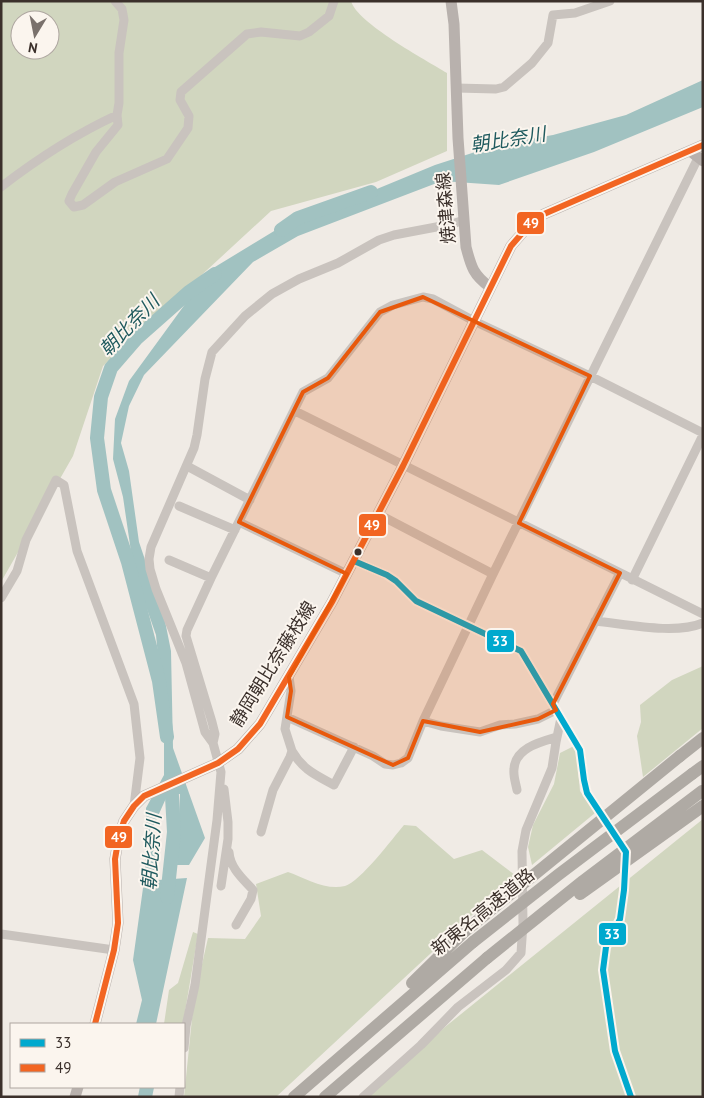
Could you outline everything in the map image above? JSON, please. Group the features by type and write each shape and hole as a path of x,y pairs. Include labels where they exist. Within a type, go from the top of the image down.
{"highway":[{"path":"334,1060 465,931 703,738"},
{"name":"新東名高速道路","path":"294,1097 334,1060 473,942 558,875 703,766"},
{"path":"325,1097 487,958 583,881 702,791"},
{"path":"487,958 703,806"}],"main road":[{"name":"焼津森線","path":"451,1 454,24 458,138 466,247 478,279 490,287"},
{"path":"490,287 511,246 531,224 544,214 697,157 703,145"},
{"name":"静岡朝比奈藤枝線","path":"95,1023 114,950 118,923 115,859 118,836 124,821 134,806 144,796 216,768 238,749 260,724 289,677 354,561 403,466 490,287"}],"street":[{"path":"115,1 122,8 124,20 119,53 116,115 118,126 96,152 72,194 70,201 74,207 83,205 115,182 167,159 188,128 189,116 180,100 181,92 247,34 261,32 300,36 310,32 329,16 334,1"},
{"path":"456,88 496,89 504,87 532,63 548,43 553,15 575,13 610,1"},
{"path":"1,187 42,157 91,127 116,115"},
{"path":"287,717 373,756 385,764 401,764 408,758 423,721 493,574 697,157"},
{"path":"213,743 206,732 186,663 156,589 150,569 151,547 187,466 198,435 205,379 212,352 245,316 272,294 299,279 338,263 379,240 394,235 452,224 463,216"},
{"path":"236,925 252,899 253,890 229,859 228,822 216,768 213,743 215,734 186,636 187,630 303,392 328,378 380,312 393,305 423,297 433,299 703,434 632,580"},
{"path":"295,411 703,614"},
{"path":"187,466 250,500"},
{"path":"1,598 17,571 26,540 56,480 64,486 77,551 134,704 140,758 134,806"},
{"path":"179,506 237,526 347,574"},
{"path":"378,514 493,574"},
{"path":"169,560 211,578"},
{"path":"354,561 387,575 396,581 416,601 521,651 580,750 587,793 626,852 620,919 606,947 603,970 615,1051 631,1097"},
{"path":"363,1097 422,1045 458,1007 506,970 521,953 523,924 522,851 529,820 548,782 552,768 557,737 557,711 596,621 620,573"},
{"path":"596,621 673,629 692,628 703,623"},
{"path":"289,677 291,691 285,729 292,751 299,763 308,771 334,785 354,747"},
{"path":"423,721 480,732 500,724 515,724 538,720 557,711"},
{"path":"517,790 514,769 516,760 522,751 557,737"},
{"path":"261,832 273,790 292,751"},
{"path":"185,1037 196,975 217,820 216,768"},
{"path":"221,886 228,839"},
{"path":"1,934 114,950"}],"highlighted area":[{"path":"423,297 590,376 519,523 620,573 553,704 556,710 538,719 480,732 423,721 408,758 393,765 287,717 291,691 289,677 347,574 239,522 303,392 328,378 380,312"}],"green space":[{"path":"1,1 351,1 356,10 378,30 447,73 447,151 376,182 271,211 103,366 73,456 1,582"},
{"path":"703,666 703,728 643,777 637,736 641,722 640,705 672,680"},
{"path":"574,746 577,755 580,791 595,813 532,865 528,847 533,825 554,784 560,753"},
{"path":"703,819 703,1097 367,1097 445,1027"},
{"path":"404,825 416,826 454,859 482,850 515,875 276,1097 184,1097 194,999 208,938 245,939 261,916 256,884 288,872 330,887 345,886 359,877"},
{"path":"193,932 198,934 183,1023 164,1023 169,990 178,983"}],"water":[{"path":"703,80 703,107 594,152 499,185 442,181 298,236 253,262 144,375 129,406 121,443 129,471 139,542 164,616 171,651 173,748 205,838 189,865 177,865 180,794 167,796 154,825 154,847 158,872 145,872 146,808 164,775 164,721 156,635 134,572 123,497 113,459 115,419 129,381 210,270 284,225 435,165 500,144 553,135 626,115"},
{"path":"187,878 156,1023 136,1023 142,1000 133,960 144,881"}],"waterway":[{"name":"朝比奈川","path":"281,230 298,218 371,192"},
{"name":"朝比奈川","path":"167,737 159,681 128,562 104,490 97,438 101,397 111,368 137,338 189,292 215,274"},
{"name":"朝比奈川","path":"167,897 174,832 171,779"},
{"name":"朝比奈川","path":"145,1097 147,1088"}],"transit line":[{"name":"49","path":"95,1023 114,950 118,923 115,859 124,821 134,806 144,796 218,763 238,749 260,724 332,602 403,466 511,246 531,223 544,214 703,145"},
{"name":"33","path":"354,561 387,575 396,581 416,601 521,651 580,750 587,793 626,852 620,919 606,947 603,970 615,1051 631,1097"}]}
